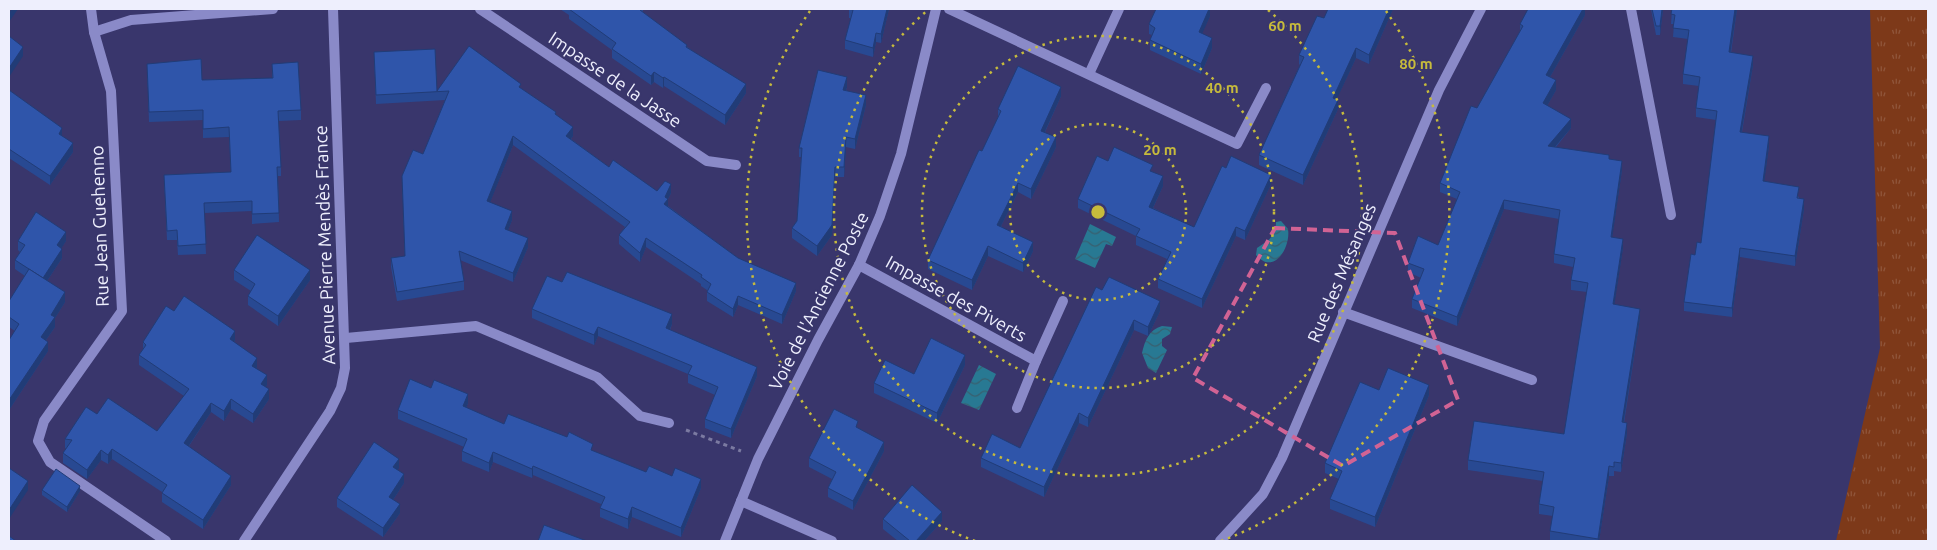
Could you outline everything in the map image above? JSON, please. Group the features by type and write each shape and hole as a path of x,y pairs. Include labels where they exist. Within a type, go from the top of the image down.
{"street":[{"name":"Rue Jean Guehenno","path":"91,9 94,32 111,91 122,311 44,421 38,441 50,462 166,541"},
{"path":"94,32 131,20 273,9"},
{"name":"Avenue Pierre Mendès France","path":"244,541 330,411 342,388 346,338 333,9"},
{"name":"Impasse de la Jasse","path":"480,9 707,161 736,165"},
{"name":"Voie de l'Ancienne Poste","path":"725,541 758,459 818,340 860,264 880,216 901,154 936,9"},
{"path":"949,9 1237,144 1266,88"},
{"path":"1089,74 1119,9"},
{"name":"Rue des Mésanges","path":"1220,541 1263,494 1282,458 1439,90 1481,9"},
{"path":"1630,9 1671,215"},
{"name":"Impasse des Piverts","path":"860,264 1036,361"},
{"name":"Impasse des Piverts","path":"1017,408 1063,301"},
{"path":"1343,312 1532,380"},
{"path":"346,338 476,326 597,377 640,416 669,423"},
{"path":"741,501 832,541"}],"path":[{"path":"669,423 758,459"}],"highlighted area":[{"path":"1275,228 1395,233 1458,400 1343,466 1193,378"}],"green space":[{"path":"1870,9 1928,9 1928,541 1836,541 1880,348"}],"water":[{"path":"1281,221 1288,229 1287,244 1284,251 1275,261 1263,261 1256,255 1257,248 1271,238 1275,231 1276,222"},
{"path":"1090,224 1116,237 1112,246 1106,244 1095,268 1075,259"},
{"path":"1162,326 1172,327 1170,334 1162,339 1162,346 1167,350 1156,373 1148,368 1142,353 1148,336"},
{"path":"979,365 996,374 979,410 961,403"}],"building":[{"path":"569,9 641,9 687,45 686,47 746,84 725,115 664,77 654,72 651,76 612,49 616,43"},
{"path":"849,9 887,9 881,34 876,33 873,48 845,40 853,10"},
{"path":"1156,9 1209,9 1199,32 1212,38 1201,64 1150,40 1155,28 1149,24"},
{"path":"1328,9 1389,9 1369,55 1356,48 1333,98 1338,100 1303,175 1259,155 1304,57 1299,55 1317,16 1324,18"},
{"path":"1528,9 1583,9 1546,75 1556,80 1543,103 1571,119 1548,146 1609,155 1609,159 1622,161 1611,237 1623,239 1613,304 1640,309 1622,422 1627,423 1621,463 1614,462 1614,467 1609,466 1598,539 1550,531 1554,507 1539,504 1544,472 1468,460 1474,421 1564,434 1588,283 1571,280 1575,258 1554,254 1560,210 1504,200 1457,317 1412,299 1424,269 1408,263 1418,236 1438,245 1460,192 1440,183 1471,106 1477,108 1523,26 1520,24"},
{"path":"1652,9 1662,9 1660,26 1656,26"},
{"path":"1672,9 1735,9 1729,52 1753,56 1740,132 1769,136 1763,181 1799,187 1797,198 1804,199 1795,256 1740,248 1732,308 1684,302 1691,254 1695,255 1697,242 1701,243 1717,111 1696,108 1700,77 1683,74 1689,30 1673,28 1675,15 1671,14"},
{"path":"9,36 23,47 9,68"},
{"path":"469,46 521,84 519,87 556,112 555,114 573,127 566,136 609,167 613,160 657,191 665,181 671,184 665,197 668,199 664,204 738,258 796,283 782,315 738,296 733,309 707,292 711,284 701,277 702,275 646,238 640,253 619,235 630,222 513,136 487,201 512,211 505,229 528,238 513,273 459,251 464,281 397,292 391,258 405,256 402,176 413,150 423,154 449,91 376,95 374,52 435,49 437,91"},
{"path":"201,59 202,80 273,78 272,64 298,62 301,110 278,111 281,167 277,167 279,213 252,214 252,201 204,203 206,244 178,246 177,230 167,231 164,175 231,172 229,127 203,129 203,110 149,112 147,64"},
{"path":"1018,66 1061,87 1041,131 1056,137 1031,189 1018,183 997,225 1033,242 1023,263 988,246 972,280 928,260 979,150 982,151 1001,111 998,109"},
{"path":"818,70 847,77 843,90 866,95 855,139 846,137 844,167 835,167 832,225 817,246 792,228 797,221 802,148 799,148"},
{"path":"9,90 62,128 59,134 73,143 50,176 9,149"},
{"path":"1114,147 1153,165 1150,171 1163,176 1149,207 1194,227 1222,166 1226,168 1231,156 1271,175 1245,231 1236,227 1202,299 1158,279 1171,252 1136,236 1140,229 1078,199 1097,156 1108,161"},
{"path":"36,212 66,232 57,245 62,249 43,278 15,260 25,245 18,241"},
{"path":"257,235 310,270 278,316 248,296 255,284 234,270"},
{"path":"29,269 65,292 51,315 55,317 41,337 48,342 9,400 9,340 19,324 9,317 9,301"},
{"path":"567,272 672,314 666,328 757,367 731,429 705,419 718,387 688,374 692,366 598,327 594,335 532,309 547,276 562,282"},
{"path":"1109,277 1160,301 1148,327 1134,320 1088,418 1079,413 1044,487 981,458 992,434 1020,448 1096,287 1102,290"},
{"path":"184,296 235,331 230,339 257,358 252,366 267,375 261,384 269,389 253,414 231,399 224,411 211,403 184,443 231,476 203,520 162,493 167,485 112,449 108,455 101,450 87,470 63,453 72,440 65,439 86,407 97,414 108,398 157,431 189,389 139,355 146,345 143,342 166,306 174,311"},
{"path":"931,338 965,355 937,413 874,383 885,360 914,374"},
{"path":"1388,368 1429,385 1375,517 1330,499 1342,471 1325,463 1360,382 1379,390"},
{"path":"410,379 431,388 434,380 468,394 463,406 504,424 508,414 567,437 569,432 593,444 591,450 646,472 649,466 672,476 675,468 701,479 681,528 632,507 628,519 600,508 605,497 533,466 532,469 493,452 489,463 462,451 467,439 398,410"},
{"path":"834,409 858,421 856,427 884,442 853,501 828,488 836,472 809,458"},
{"path":"374,442 399,459 393,467 404,474 389,497 400,504 383,528 337,498"},
{"path":"9,468 28,481 9,510"},
{"path":"56,469 80,486 67,507 42,490"},
{"path":"912,485 942,512 916,541 910,541 883,519"},
{"path":"544,525 587,541 538,541"},
{"path":"9,536 16,541 9,541"}]}
